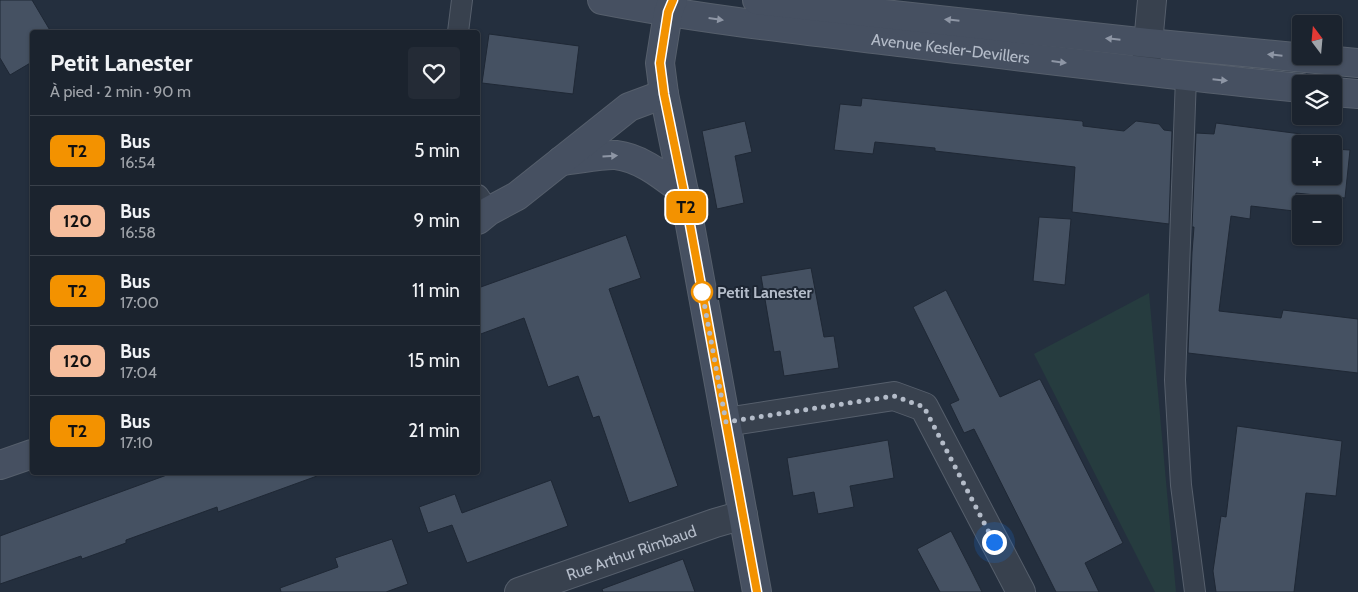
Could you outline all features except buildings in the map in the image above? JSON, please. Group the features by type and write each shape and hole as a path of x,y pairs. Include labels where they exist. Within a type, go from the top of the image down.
{"main road":[{"name":"Avenue Kesler-Devillers","path":"602,0 670,6 819,33 1145,73 1292,87"},
{"name":"Avenue Kesler-Devillers","path":"758,0 822,3 1148,43 1358,63"},
{"path":"819,33 822,3"},
{"path":"670,6 660,63 664,94 684,192 757,592"},
{"path":"1342,93 1358,94"},
{"path":"481,209 517,196 629,107 664,94"},
{"path":"561,161 614,155 628,158 659,172 684,192"},
{"path":"0,466 30,455"}],"street":[{"path":"1145,73 1152,0"},
{"path":"726,422 894,396 924,407 1021,592"},
{"name":"Rue Arthur Rimbaud","path":"519,592 715,523 743,515"}],"lane":[{"path":"458,30 462,0"},
{"path":"1186,77 1175,380 1181,485 1194,592"}],"green space":[{"path":"1149,293 1176,592 1155,592 1034,354"}],"bus line":[{"name":"T2","path":"673,0 668,12 660,63 664,94 684,192 757,592"}],"place":[{"name":"Petit Lanester","path":"702,292"}],"route":[{"path":"702,292 701,286 726,422 894,396 924,407 994,542"}]}
